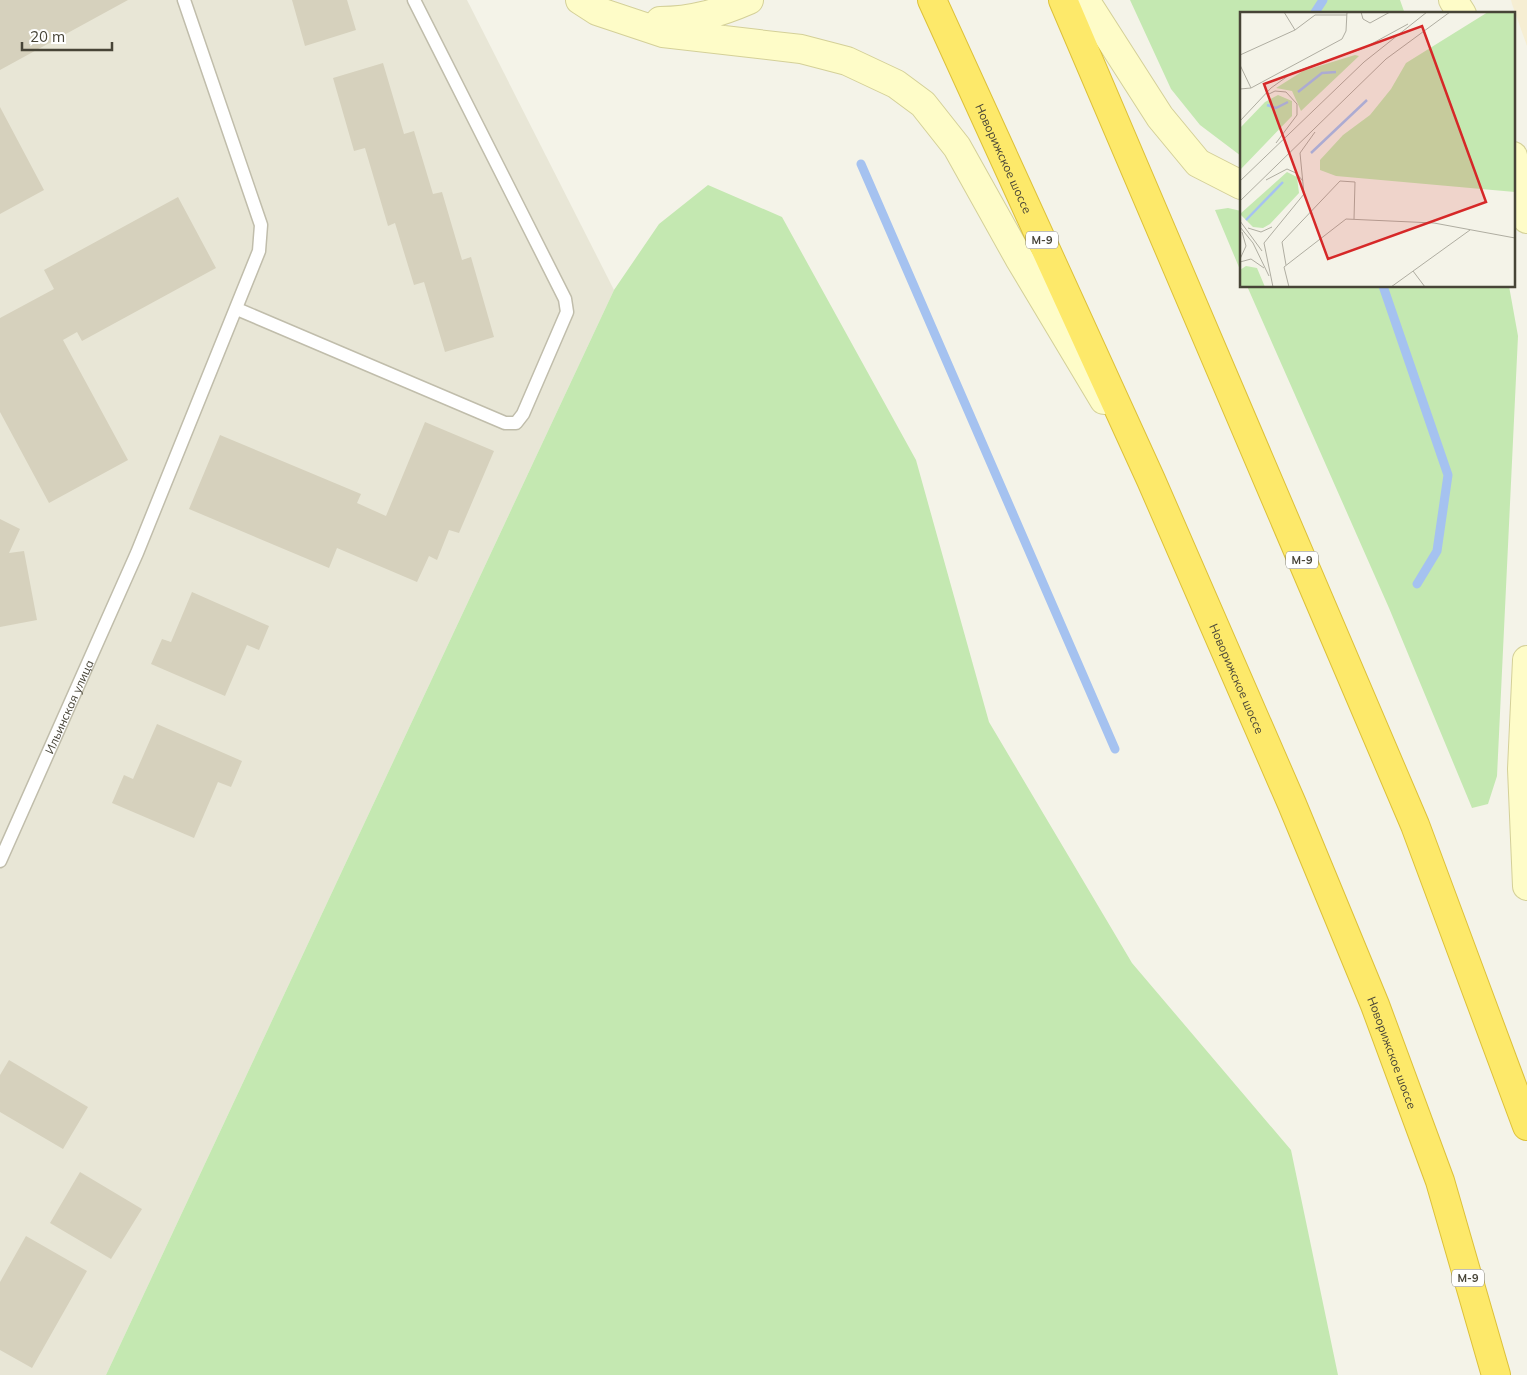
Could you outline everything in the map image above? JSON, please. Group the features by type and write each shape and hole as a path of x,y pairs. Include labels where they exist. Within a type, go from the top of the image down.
{"highway":[{"name":"Новорижское шоссе","path":"932,0 1151,480 1292,804 1375,1005 1440,1181 1496,1375"},
{"name":"М-9","path":"1063,0 1415,825 1457,932 1527,1126"}],"street":[{"name":"М-9","path":"580,0 597,11 663,33 801,49 846,61 896,84 923,104 957,147 1019,258 1151,480"},
{"name":"М-9","path":"629,21 682,21 719,13 749,0"},
{"path":"1085,0 1160,117 1198,163 1240,185"},
{"path":"1453,0 1461,12"},
{"path":"1514,160 1527,219"},
{"path":"1527,660 1522,769 1527,886"}],"lane":[{"name":"Ильинская улица","path":"0,861 136,553 259,252 261,225 184,0"},
{"path":"236,309 505,423 516,423 524,414 567,312 565,299 414,0"}],"shaded area":[{"path":"0,0 467,0 614,290 106,1375 0,1375"},
{"path":"1511,0 1527,0 1527,46 1512,4"}],"green space":[{"path":"1130,0 1400,0 1404,12 1240,12 1240,155 1200,125 1171,89"},
{"path":"708,185 782,217 916,460 989,722 1132,963 1291,1150 1338,1375 106,1375 614,290 659,224"},
{"path":"1228,208 1240,211 1240,270 1215,210"},
{"path":"1248,288 1509,288 1518,336 1497,776 1488,804 1472,808 1389,608"}],"building":[{"path":"0,0 128,0 0,70"},
{"path":"292,0 347,0 356,30 305,46"},
{"path":"383,63 404,134 414,131 433,194 442,192 462,260 471,257 494,337 445,352 424,282 414,285 395,223 388,226 365,148 354,151 333,78"},
{"path":"0,107 44,190 0,214"},
{"path":"178,197 216,268 82,341 77,332 63,340 128,460 49,503 0,412 0,318 54,289 44,270"},
{"path":"425,422 494,451 459,533 449,530 437,560 429,556 417,582 337,548 329,568 189,509 220,435 361,494 357,503 386,516"},
{"path":"0,519 20,529 9,553 24,551 37,620 0,627"},
{"path":"192,592 269,626 259,650 247,645 225,696 151,664 162,639 171,642"},
{"path":"157,724 242,761 231,787 218,782 194,838 112,803 124,775 133,779"},
{"path":"9,1060 88,1107 63,1149 0,1112 0,1075"},
{"path":"80,1172 142,1209 111,1259 50,1223"},
{"path":"26,1236 87,1271 32,1368 0,1350 0,1282"}],"waterway":[{"path":"1315,12 1323,0"},
{"path":"861,164 1115,749"},
{"path":"1384,288 1448,475 1437,551 1417,584"}]}
